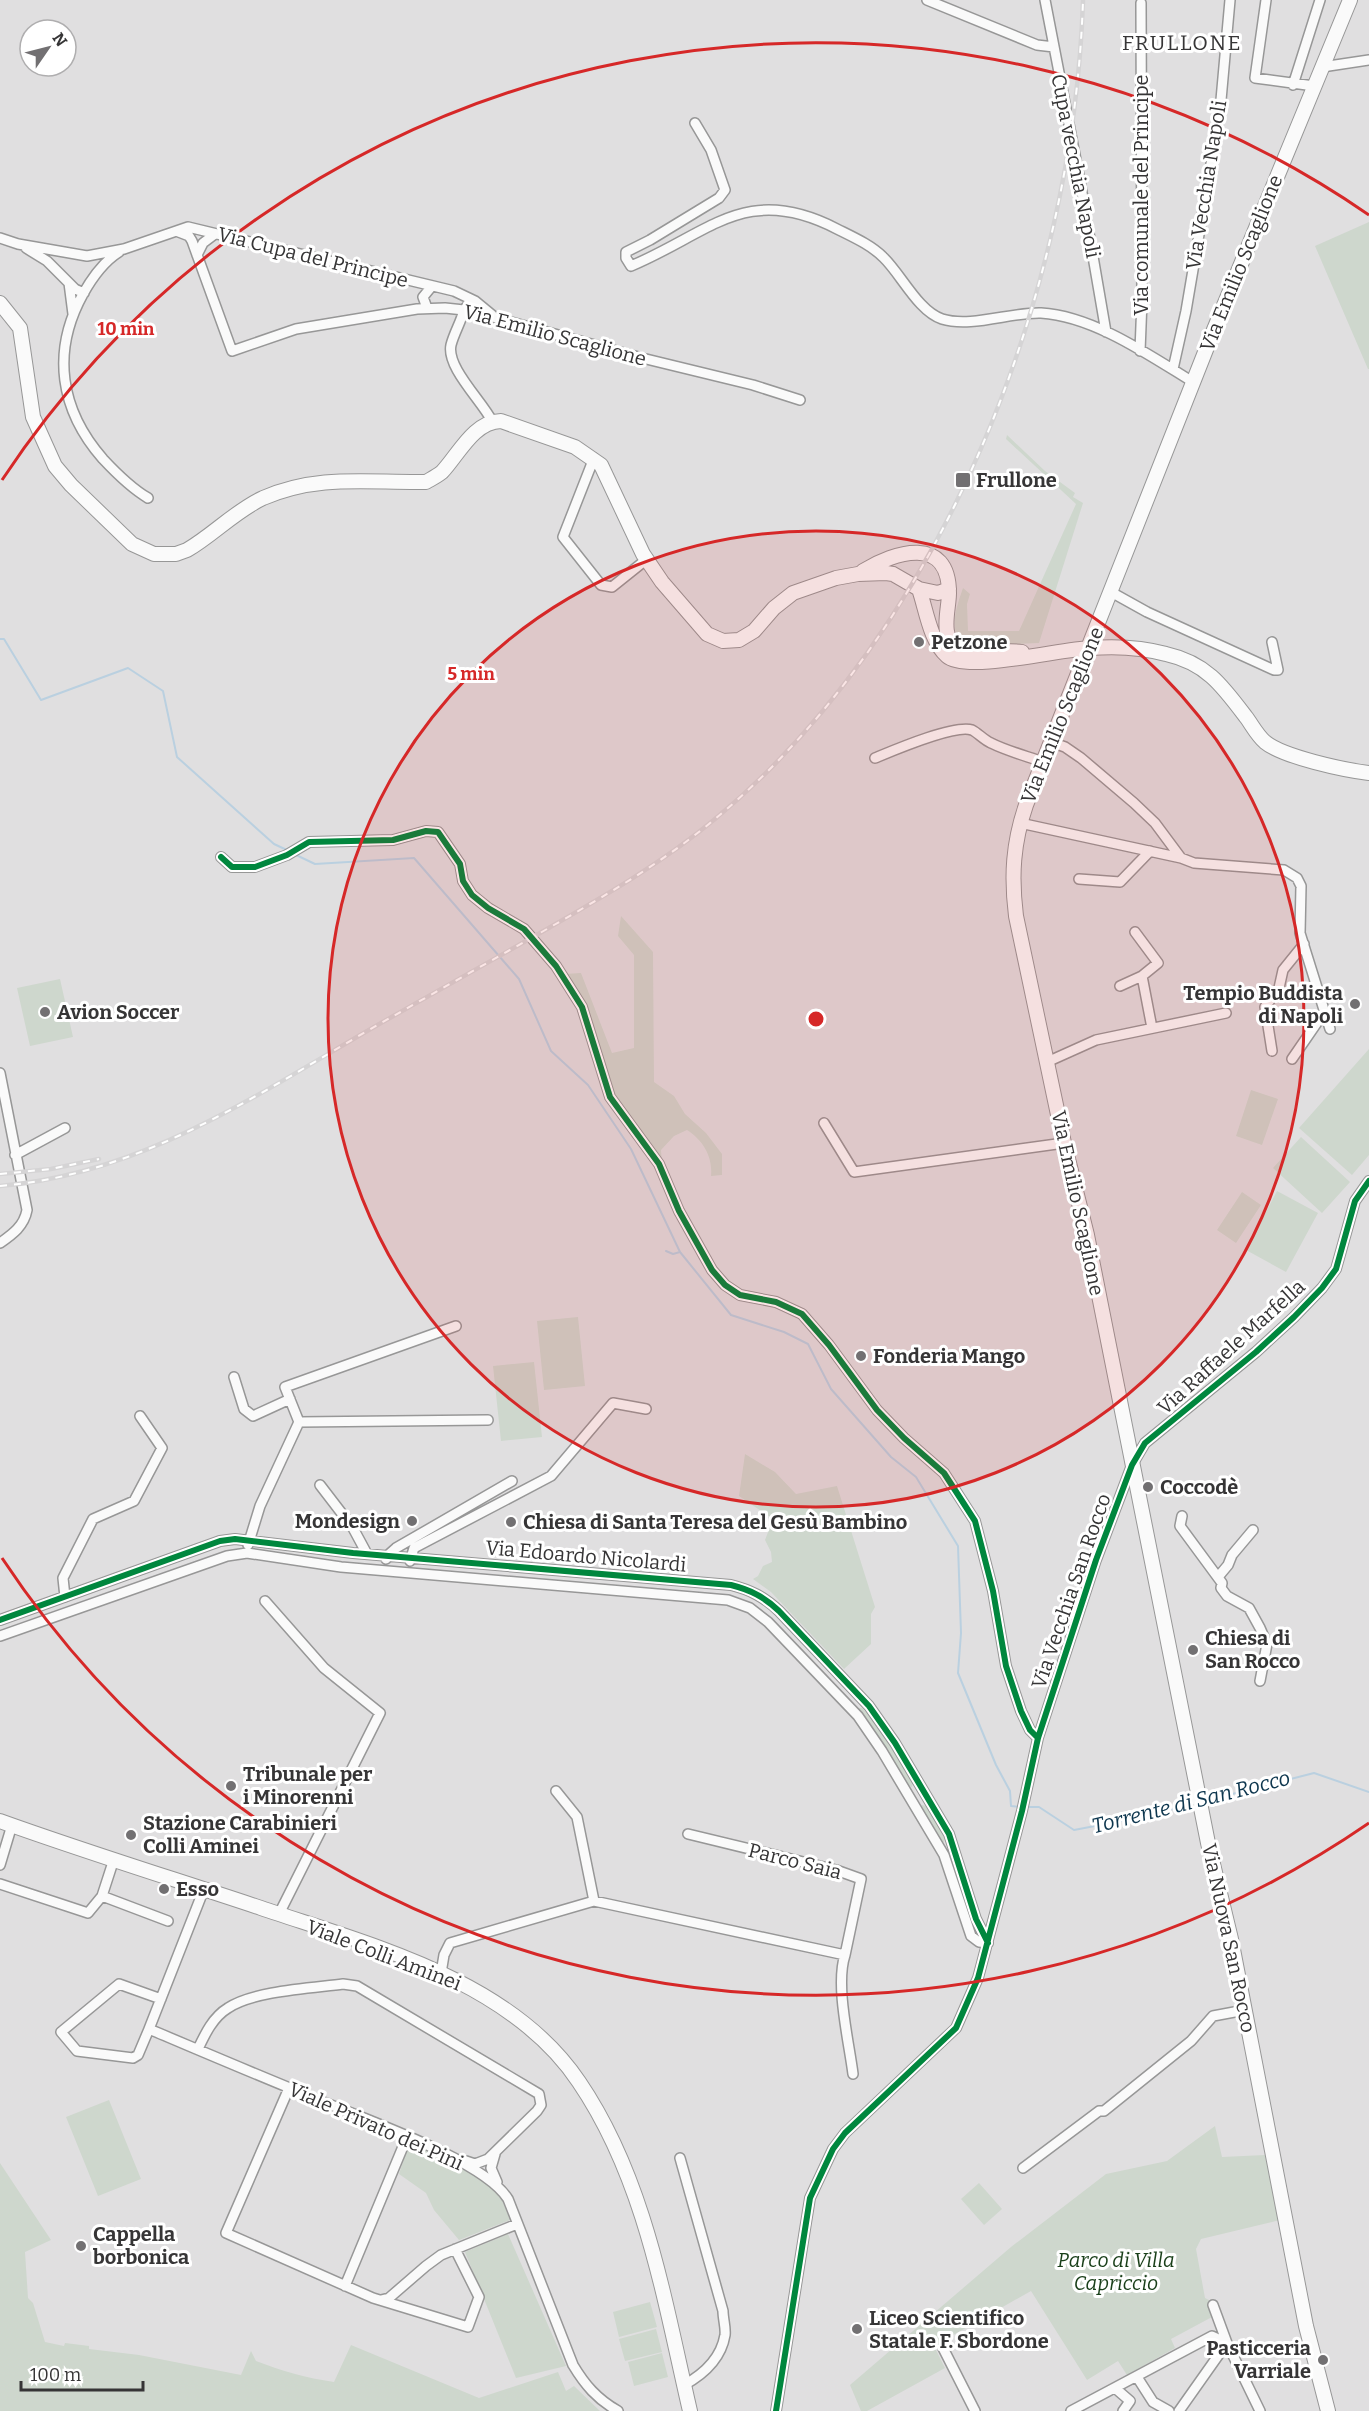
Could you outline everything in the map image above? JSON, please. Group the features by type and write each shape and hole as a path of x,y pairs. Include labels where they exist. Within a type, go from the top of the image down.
{"main road":[{"name":"Via Emilio Scaglione","path":"1132,1464 1087,1235 1064,1143 1016,916 1012,887 1013,861 1020,823 1043,762 1193,382 1350,0"},
{"path":"0,303 20,328 33,417 55,466 110,525 132,544 154,554 176,554 187,550 261,499 299,486 324,481 426,482 440,474 474,434 492,421 510,423 547,436 575,447 594,458 607,473 647,560 662,582 707,634 723,641 739,640 754,631 774,608 793,593 836,578 858,574 893,574 919,589 938,593 949,588"},
{"path":"858,574 873,565 899,555 921,551 940,563 949,588 946,623 948,635 954,647 963,652 1008,651 1030,655"},
{"path":"919,589 939,646 949,658 971,662 1018,659 1030,655 1088,648 1144,649 1189,660 1213,676 1262,738 1275,748 1312,760 1369,772"},
{"name":"Via Nuova San Rocco","path":"1132,1464 1208,1843 1245,2010 1306,2326 1328,2411"},
{"name":"Viale Colli Aminei","path":"6,1823 352,1939 441,1973 502,2007 532,2029 578,2079 615,2145 642,2214 690,2411"}],"street":[{"path":"927,0 1037,45 1053,47"},
{"name":"Cupa vecchia Napoli","path":"1045,0 1106,332"},
{"name":"Via Vecchia Napoli","path":"1173,369 1188,300 1203,200 1220,111 1230,0"},
{"path":"1266,0 1255,78 1293,85 1314,86"},
{"path":"1293,85 1320,0"},
{"name":"Via comunale del Principe","path":"1140,351 1142,311 1141,3"},
{"path":"1322,67 1369,60"},
{"path":"695,123 711,150 725,190 719,198 626,252 626,258 631,266 742,213 753,210 786,211 827,224 874,250 889,263 914,295 934,315 942,319 961,321 1043,313 1066,317 1106,332 1193,382"},
{"name":"Via Cupa del Principe","path":"0,238 18,244 87,256 124,249 188,227 432,286 469,297 496,318"},
{"name":"Via Emilio Scaglione","path":"176,231 189,236 232,351 296,329 427,308 464,310 753,385 800,400"},
{"path":"197,255 203,243 215,234"},
{"path":"18,244 47,261 84,293"},
{"name":"Via Cupa del Principe","path":"124,249 97,272 73,316 64,346 64,379 72,411 84,435 100,456 132,488 148,498"},
{"path":"47,261 52,251"},
{"path":"87,256 96,262 97,272"},
{"path":"68,281 73,316"},
{"path":"427,308 423,297 432,286"},
{"path":"469,297 468,306 464,310 451,344 452,358 460,374 492,421"},
{"path":"594,458 563,537 601,585 612,587 647,560"},
{"path":"1111,592 1146,612 1278,670 1272,642"},
{"path":"874,758 919,741 961,730 972,730 982,739 998,747 1043,762"},
{"path":"1051,742 1065,747 1081,758 1134,803 1155,823 1181,858"},
{"path":"1020,823 1181,858 1194,863 1263,867 1293,873 1301,886 1300,933 1330,1029"},
{"path":"221,857 232,867 255,867 287,855 309,842 393,840 426,831 438,832 460,864 464,881 472,896 524,929 556,966 582,1007 610,1097 659,1164 679,1211 712,1270 725,1285 740,1295 776,1302 802,1314 829,1345 877,1410 904,1438 944,1473 975,1521 993,1591 1006,1666 1021,1710 1030,1730 1038,1738"},
{"path":"1079,879 1120,882 1150,851"},
{"path":"1120,986 1142,976 1158,963 1135,932"},
{"path":"1272,1051 1265,1007 1279,988 1283,970 1304,944"},
{"path":"1142,976 1152,1028"},
{"path":"1292,1059 1325,1011"},
{"path":"1047,1062 1096,1040 1226,1012"},
{"path":"0,1073 25,1200 26,1216 19,1229 0,1243"},
{"path":"824,1123 854,1172 1064,1143"},
{"path":"15,1155 65,1128"},
{"name":"Via Raffaele Marfella","path":"1132,1464 1145,1443 1256,1352 1322,1288 1336,1269 1355,1201 1369,1181"},
{"path":"247,1553 248,1540 260,1506 298,1422 285,1387 456,1326"},
{"path":"234,1377 244,1409 253,1416 290,1399"},
{"path":"408,1573 414,1548 551,1476 613,1402 646,1409"},
{"path":"65,1597 63,1578 93,1519 134,1501 162,1448 140,1416"},
{"path":"298,1422 488,1420"},
{"name":"Via Vecchia San Rocco","path":"776,2411 810,2198 833,2149 844,2133 956,2028 978,1978 1022,1811 1038,1738 1096,1560 1132,1464"},
{"path":"385,1570 387,1556 396,1548 512,1481"},
{"path":"320,1485 353,1528 367,1554"},
{"path":"1182,1516 1180,1526 1218,1577 1227,1596 1240,1601 1249,1608 1260,1629 1267,1644 1260,1681"},
{"path":"1218,1577 1228,1565 1232,1555 1253,1530"},
{"name":"Via Edoardo Nicolardi","path":"0,1620 220,1541 235,1539 387,1556 731,1585 748,1589 767,1600 817,1651 858,1695 890,1735 949,1834 976,1919 988,1943"},
{"name":"Via Edoardo Nicolardi","path":"0,1636 227,1556 247,1553 408,1573 728,1600 743,1604 758,1612 867,1728 944,1855 971,1936 976,1941 988,1943"},
{"path":"265,1601 324,1668 380,1713 279,1914"},
{"path":"806,1662 817,1651"},
{"path":"839,1697 840,1692 850,1686"},
{"path":"849,1708 857,1702 858,1695"},
{"path":"556,1791 577,1817 594,1901"},
{"path":"911,1798 924,1791"},
{"path":"0,1864 6,1823"},
{"name":"Parco Saia","path":"688,1834 836,1870 861,1880 842,1964 841,1984 853,2074"},
{"path":"0,1884 88,1913 102,1896 114,1859"},
{"path":"161,1999 119,1983 62,2032 77,2051 133,2058 138,2055 161,1999 204,1889"},
{"path":"102,1896 168,1921"},
{"path":"441,1973 444,1955 450,1943 594,1901 845,1955"},
{"path":"198,2049 215,2019 227,2008 243,2001 343,1983 357,1986 539,2094 541,2105 537,2111 495,2154 475,2164 455,2159"},
{"path":"1023,2168 1099,2111 1104,2111 1191,2041 1213,2016 1245,2010"},
{"name":"Viale Privato dei Pini","path":"149,2029 407,2137 489,2178 503,2191 518,2224 573,2365 583,2383 594,2395 618,2411"},
{"path":"289,2088 225,2233 381,2300 468,2327 479,2297 455,2249"},
{"path":"345,2286 407,2137"},
{"path":"495,2154 490,2168 503,2191"},
{"path":"680,2158 723,2312 726,2334 716,2359 702,2375 684,2385"},
{"path":"381,2300 388,2298 426,2266 455,2249 518,2224"},
{"path":"1214,2305 1227,2343 1260,2411"},
{"path":"1071,2411 1212,2336 1227,2343"},
{"path":"1179,2411 1227,2343"},
{"path":"943,2348 975,2411"},
{"path":"1137,2376 1153,2402 1169,2411"},
{"path":"1115,2388 1130,2401 1123,2411"}],"green space":[{"path":"1369,222 1369,369 1368,369 1315,246"},
{"path":"1007,435 1045,471 1075,493 1073,497 1083,503 1039,643 971,646 958,637 955,629 956,612 963,588 970,594 967,604 968,631 1019,631 1076,504 1006,439"},
{"path":"621,916 653,952 654,1082 674,1096 685,1114 706,1133 722,1154 722,1175 711,1176 709,1156 706,1150 687,1130 674,1136 661,1150 662,1163 615,1099 585,1007 565,974 581,973 612,1053 634,1048 634,955 618,936"},
{"name":"Avion Soccer","path":"60,979 73,1037 30,1046 17,988"},
{"path":"1369,1049 1369,1155 1352,1175 1299,1128"},
{"path":"1251,1090 1278,1099 1262,1145 1236,1136"},
{"path":"1301,1137 1350,1182 1322,1213 1273,1168"},
{"path":"1277,1191 1318,1213 1286,1272 1246,1250"},
{"path":"1242,1192 1261,1205 1236,1243 1217,1230"},
{"path":"578,1317 585,1386 544,1390 537,1321"},
{"path":"534,1362 542,1437 501,1441 493,1366"},
{"path":"745,1454 775,1472 796,1494 837,1486 875,1607 871,1614 871,1644 844,1669 771,1592 753,1579 758,1576 763,1566 772,1562 771,1552 765,1540 773,1519 739,1496"},
{"path":"859,1708 862,1708 884,1733 913,1782 912,1787 907,1786 883,1744 858,1713"},
{"path":"922,1805 927,1806 945,1837 944,1842 941,1842 920,1808"},
{"path":"109,2100 141,2179 98,2196 66,2117"},
{"name":"Parco di Villa Capriccio","path":"1215,2126 1222,2157 1265,2155 1280,2220 1201,2239 1196,2249 1205,2298 1209,2300 1212,2317 1171,2339 1175,2348 1127,2375 1118,2361 1087,2380 1031,2291 934,2346 945,2368 867,2411 861,2411 850,2385 1011,2247 1106,2174 1167,2161"},
{"path":"410,2141 483,2177 500,2195 510,2220 459,2240 434,2210 426,2193 399,2174"},
{"path":"0,2163 51,2240 25,2252 28,2298 33,2303 45,2342 64,2346 65,2343 89,2346 89,2349 139,2355 241,2375 251,2351 256,2361 294,2374 334,2382 351,2345 479,2398 558,2372 566,2391 574,2386 600,2411 0,2411"},
{"path":"979,2183 1002,2209 984,2225 961,2199"},
{"path":"508,2234 566,2366 516,2378 465,2252"},
{"path":"650,2302 657,2327 619,2337 613,2312"},
{"path":"656,2329 662,2352 625,2361 619,2339"},
{"path":"662,2353 668,2377 634,2386 628,2362"}],"waterway":[{"name":"Torrente di San Rocco","path":"0,639 4,639 41,700 128,668 163,691 177,757 274,844 289,851"},
{"name":"Torrente di San Rocco","path":"294,854 315,864 414,858 519,979 551,1051 588,1085 631,1149 680,1252 731,1315 784,1332 808,1344 831,1389 891,1457 916,1477 958,1546 961,1633 958,1673 996,1765 1010,1791 1011,1806 1020,1807"},
{"path":"666,1251 673,1254 680,1252"},
{"name":"Torrente di San Rocco","path":"1205,1801 1314,1773 1369,1792"},
{"name":"Torrente di San Rocco","path":"1026,1807 1039,1807 1074,1830 1142,1817 1196,1803"}],"railway":[{"path":"0,1186 53,1178 103,1165 152,1148 245,1102 585,907 652,866 715,819 796,742 867,653 929,554 981,448 1023,337 1054,224 1074,111 1083,0"},
{"path":"0,1174 51,1169 99,1159"}],"cycle path":[{"path":"221,857 232,867 255,867 287,855 309,842 393,840 426,831 438,832 460,864 463,881 472,895 488,908 524,929 556,966 582,1007 610,1097 659,1164 679,1211 712,1270 725,1285 740,1295 776,1302 802,1314 829,1345 877,1410 904,1438 944,1473 975,1521 993,1591 1006,1666 1021,1711 1030,1730 1038,1738"},
{"path":"776,2411 810,2198 833,2149 845,2133 956,2028 978,1978 1022,1811 1038,1738 1096,1560 1132,1465 1145,1443 1256,1352 1322,1288 1336,1269 1355,1201 1369,1181"},
{"path":"0,1620 220,1541 235,1539 353,1553 738,1587 757,1595 779,1611 869,1706 895,1743 949,1834 976,1919 988,1943"}],"place":[{"name":"Frullone","path":"963,480"},
{"name":"Petzone","path":"919,642"},
{"name":"Tempio Buddista di Napoli","path":"1355,1004"},
{"name":"Avion Soccer","path":"45,1012"},
{"name":"Fonderia Mango","path":"861,1356"},
{"name":"Coccodè","path":"1148,1487"},
{"name":"Mondesign","path":"412,1521"},
{"name":"Chiesa di Santa Teresa del Gesù Bambino","path":"511,1522"},
{"name":"Chiesa di San Rocco","path":"1193,1650"},
{"name":"Tribunale per i Minorenni","path":"231,1786"},
{"name":"Stazione Carabinieri Colli Aminei","path":"131,1835"},
{"name":"Esso","path":"164,1889"},
{"name":"Cappella borbonica","path":"81,2246"},
{"name":"Liceo Scientifico Statale F. Sbordone","path":"857,2329"},
{"name":"Pasticceria Varriale","path":"1323,2360"}],"district":[{"name":"FRULLONE","path":"1182,43"}]}
